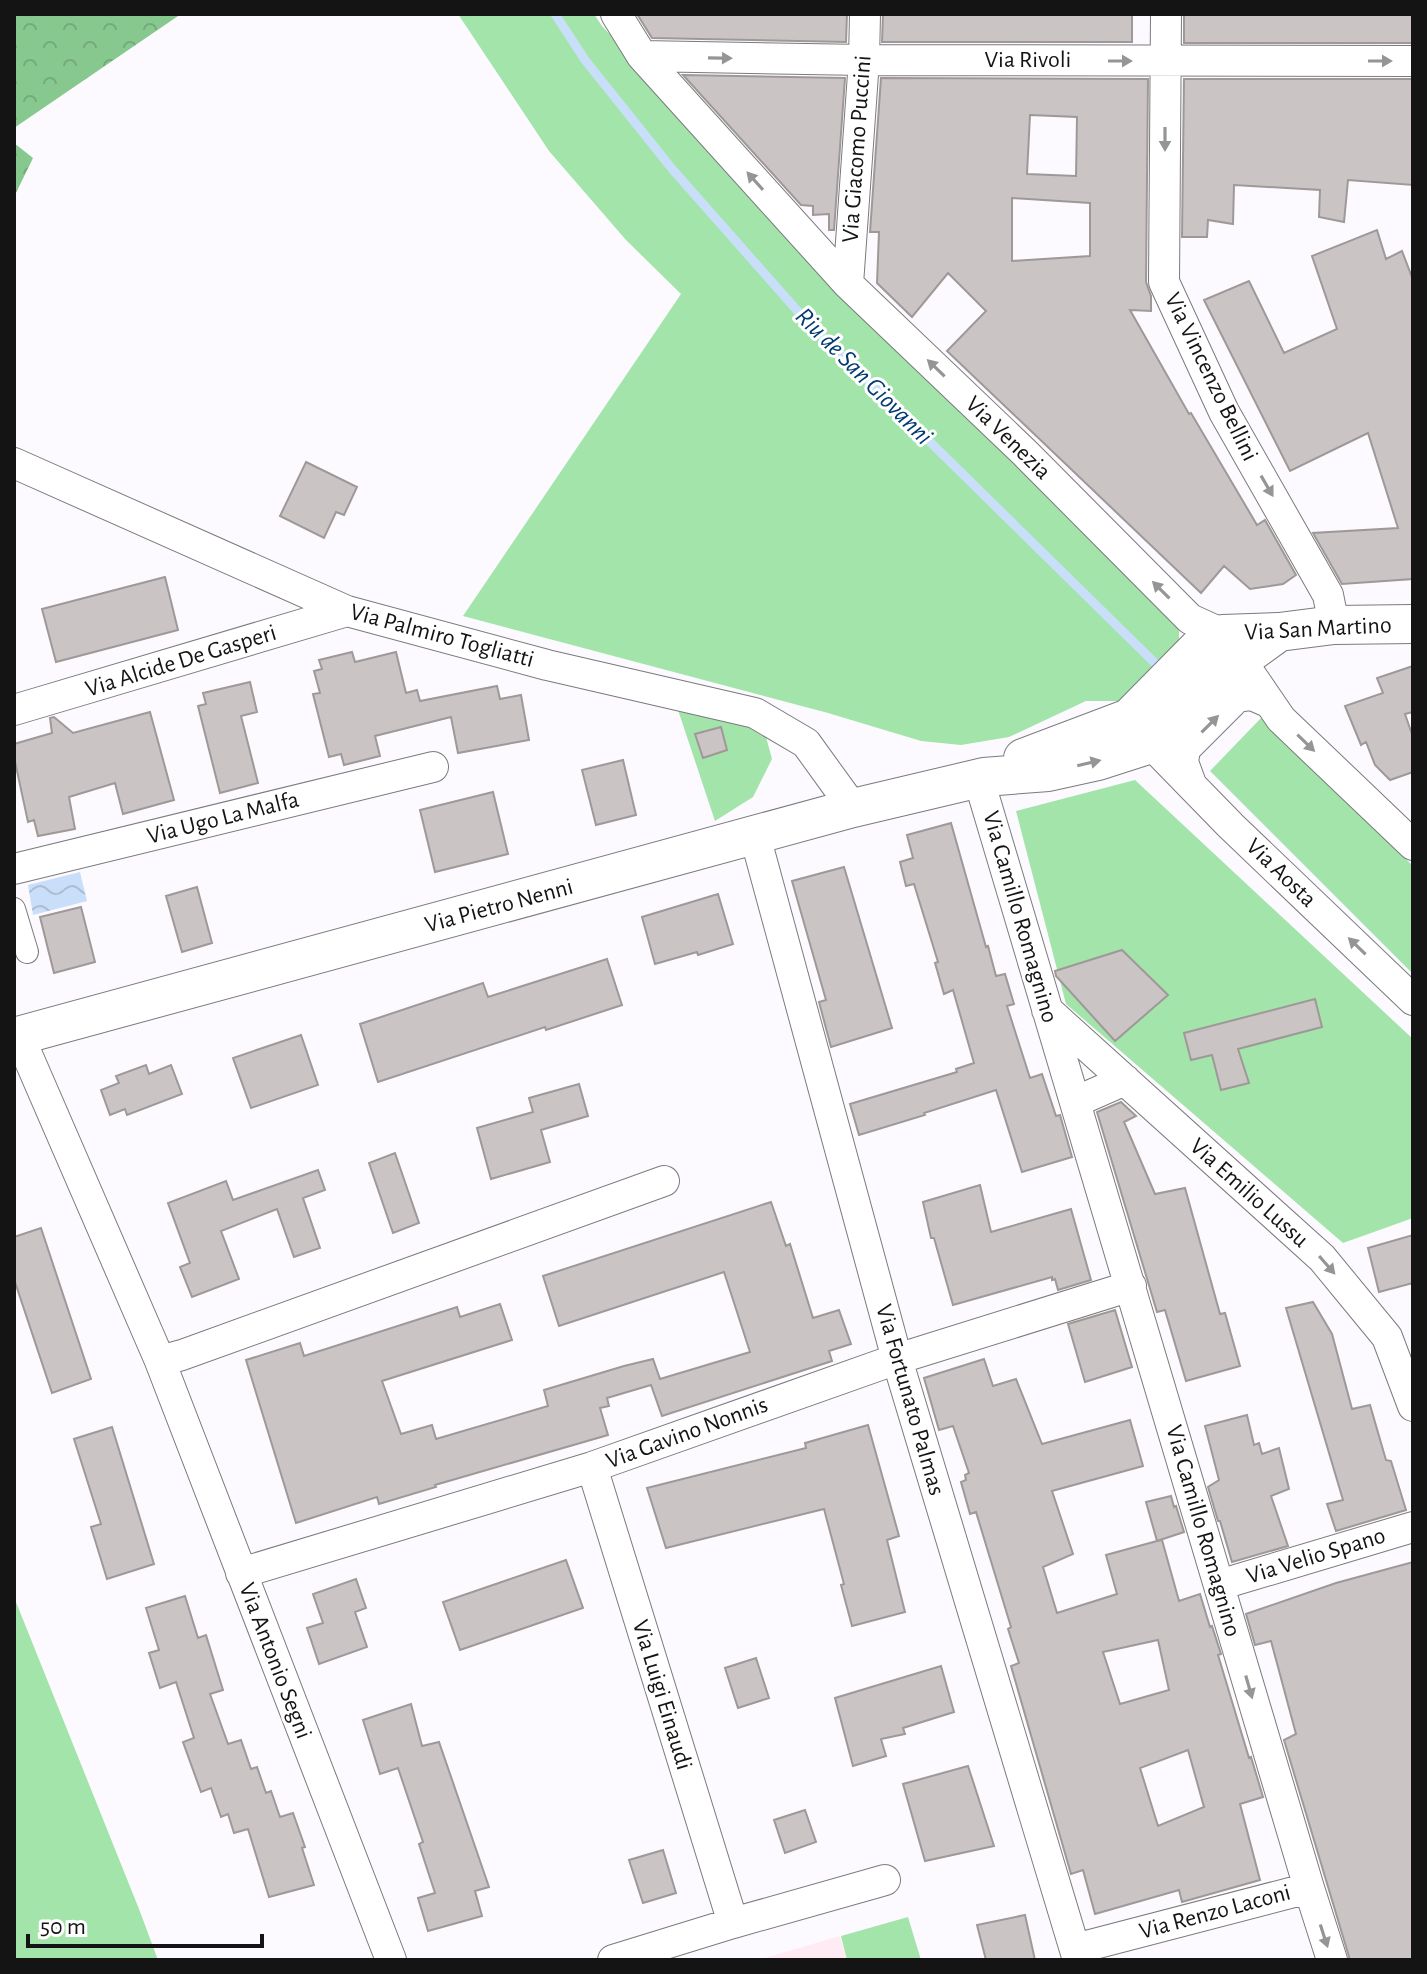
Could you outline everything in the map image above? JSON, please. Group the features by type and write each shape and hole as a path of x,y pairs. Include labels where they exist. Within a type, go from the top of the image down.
{"street":[{"name":"Via Venezia","path":"616,14 642,56 848,284 1025,453 1223,653"},
{"name":"Via Giacomo Puccini","path":"848,284 865,14"},
{"name":"Via Vincenzo Bellini","path":"1166,14 1164,282 1224,412 1328,595 1334,625"},
{"name":"Via Rivoli","path":"642,56 864,60 1413,61"},
{"name":"Via Palmiro Togliatti","path":"14,463 347,611 547,665 755,713 806,743 853,808"},
{"name":"Via Alcide De Gasperi","path":"14,710 347,611"},
{"name":"Via San Martino","path":"1279,632 1334,625 1413,624"},
{"name":"Via Pietro Nenni","path":"17,1036 853,808 984,777 1027,756 1145,734 1223,653 1279,632"},
{"path":"1223,653 1281,719 1413,845"},
{"path":"1191,784 1183,762 1185,749 1237,697 1252,695 1268,702"},
{"name":"Via Aosta","path":"1145,734 1231,826 1413,1000"},
{"name":"Via Ugo La Malfa","path":"14,869 433,767"},
{"name":"Via Camillo Romagnino","path":"984,777 984,797 1332,1960"},
{"name":"Via Fortunato Palmas","path":"755,836 897,1359 1077,1954"},
{"path":"14,909 27,952"},
{"name":"Via Emilio Lussu","path":"1047,1009 1322,1258 1387,1337 1413,1406"},
{"name":"Via Antonio Segni","path":"17,1036 160,1361 391,1960"},
{"path":"1075,1102 1125,1080"},
{"path":"160,1361 664,1181"},
{"name":"Via Gavino Nonnis","path":"241,1573 592,1467 897,1359 1131,1286"},
{"name":"Via Luigi Einaudi","path":"592,1467 733,1923"},
{"name":"Via Velio Spano","path":"1219,1585 1413,1527"},
{"path":"613,1960 885,1880"},
{"name":"Via Renzo Laconi","path":"1077,1954 1309,1888"}],"shaded area":[{"path":"840,1936 847,1960 758,1960"}],"green space":[{"path":"14,14 181,14 14,128"},
{"path":"458,14 594,14 990,439 1179,629 1179,643 1125,701 1086,701 1009,737 961,745 921,741 828,713 463,616 681,294 626,240 549,151"},
{"path":"14,143 33,158 14,197"},
{"path":"678,710 744,721 765,733 772,759 753,797 715,821"},
{"path":"1261,718 1413,866 1413,974 1210,771"},
{"path":"1135,780 1413,1039 1413,1218 1343,1243 1066,1004 1016,811"},
{"path":"14,1597 139,1909 158,1960 14,1960"},
{"path":"908,1917 921,1960 847,1960 841,1936"}],"water":[{"path":"80,872 87,901 33,915 28,885"}],"building":[{"path":"637,14 847,14 846,42 652,38"},
{"path":"883,14 1132,14 1132,42 882,42"},
{"path":"1184,14 1413,14 1413,43 1184,43"},
{"path":"683,75 845,78 834,230 829,230 829,214 813,215 813,206 801,205"},
{"path":"881,78 1148,79 1146,282 1151,296 1151,311 1130,310 1257,525 1265,520 1296,575 1283,584 1250,589 1224,566 1201,593 947,351 986,311 948,273 912,317 877,283 879,232 870,232","holes":["1030,115 1077,117 1076,176 1027,174","1012,198 1090,203 1090,256 1012,261"]},
{"path":"1184,79 1413,79 1413,185 1348,180 1344,222 1319,217 1320,190 1234,185 1233,224 1208,220 1207,237 1182,237"},
{"path":"1377,230 1386,259 1402,251 1413,280 1413,579 1342,584 1313,533 1398,528 1368,433 1290,471 1204,300 1249,281 1284,353 1337,329 1312,256"},
{"path":"306,462 357,487 344,515 336,512 324,538 280,516"},
{"path":"165,577 178,630 56,662 42,609"},
{"path":"352,652 355,662 396,652 406,693 417,690 420,701 497,686 500,699 521,695 529,740 458,753 451,717 375,736 380,756 344,765 341,754 329,757 313,694 320,693 314,671 322,669 319,660"},
{"path":"1413,666 1413,712 1405,714 1413,737 1413,772 1390,780 1375,765 1366,742 1361,745 1345,706 1383,693 1377,678"},
{"path":"250,682 257,712 241,716 258,783 220,793 198,706 206,704 203,693"},
{"path":"150,712 174,800 123,814 115,783 69,797 75,829 38,836 34,820 28,822 14,744 52,733 50,718 54,717 73,733"},
{"path":"721,727 727,750 703,758 695,734"},
{"path":"623,760 636,815 596,825 582,770"},
{"path":"493,792 508,854 435,872 420,810"},
{"path":"951,823 996,976 1005,974 1014,1004 1007,1006 1030,1078 1042,1074 1056,1116 1060,1115 1072,1157 1022,1172 996,1090 859,1135 850,1104 957,1072 956,1069 974,1063 953,990 944,994 935,963 938,962 914,884 906,886 900,862 913,858 907,835"},
{"path":"844,867 892,1028 831,1047 819,1002 826,1000 792,881"},
{"path":"197,887 212,943 182,952 166,896"},
{"path":"718,894 733,944 655,964 642,917"},
{"path":"81,907 95,962 54,973 40,917"},
{"path":"1122,950 1168,995 1115,1041 1056,976 1055,971"},
{"path":"607,959 622,1005 378,1082 360,1024 483,983 488,997"},
{"path":"1315,999 1322,1027 1238,1049 1249,1083 1221,1090 1212,1055 1191,1060 1184,1033"},
{"path":"301,1035 318,1085 251,1108 233,1058"},
{"path":"146,1065 149,1074 171,1065 182,1094 127,1115 125,1109 110,1115 101,1090 119,1083 116,1076"},
{"path":"579,1084 588,1116 541,1130 550,1162 491,1179 477,1128 533,1112 529,1098"},
{"path":"1121,1102 1136,1116 1124,1122 1155,1194 1185,1188 1220,1314 1225,1313 1240,1366 1186,1381 1165,1310 1157,1312 1097,1112"},
{"path":"395,1153 419,1223 393,1233 369,1163"},
{"path":"318,1170 325,1190 303,1198 320,1248 294,1257 277,1209 221,1231 239,1279 192,1297 180,1267 190,1263 168,1203 226,1181 233,1200"},
{"path":"980,1185 991,1232 1071,1209 1091,1280 1058,1290 1052,1277 953,1305 923,1202"},
{"path":"771,1202 786,1246 790,1244 813,1318 839,1310 851,1344 829,1351 832,1361 662,1416 651,1385 607,1398 609,1406 600,1408 608,1435 379,1504 377,1497 296,1523 246,1360 300,1343 304,1356 457,1307 460,1317 500,1304 512,1340 382,1381 401,1434 432,1425 436,1439 548,1406 544,1390 624,1366 653,1359 660,1379 750,1352 724,1272 559,1326 543,1276"},
{"path":"41,1228 91,1379 52,1393 14,1279 14,1237"},
{"path":"1413,1235 1413,1283 1379,1292 1368,1248"},
{"path":"1313,1302 1332,1334 1352,1409 1370,1405 1386,1460 1391,1461 1406,1510 1336,1531 1327,1504 1343,1500 1286,1308"},
{"path":"1115,1310 1132,1367 1085,1382 1068,1324"},
{"path":"984,1359 993,1386 1016,1379 1042,1444 1130,1420 1143,1466 1052,1491 1073,1554 1043,1567 1057,1613 1117,1594 1106,1555 1162,1540 1179,1601 1200,1594 1263,1797 1240,1804 1260,1880 1182,1902 1179,1890 1095,1914 1083,1870 1071,1874 1011,1666 1019,1663 1008,1629 1011,1627 976,1512 970,1514 961,1482 966,1480 965,1475 969,1473 953,1426 939,1430 924,1378","holes":["1158,1640 1169,1690 1120,1704 1103,1652","1188,1750 1204,1807 1158,1826 1140,1768"]},
{"path":"1247,1415 1254,1445 1259,1443 1262,1454 1279,1448 1289,1489 1271,1496 1288,1546 1232,1562 1208,1487 1219,1480 1205,1426"},
{"path":"868,1425 899,1536 887,1540 905,1612 852,1626 824,1509 666,1548 647,1488 806,1448 805,1443"},
{"path":"112,1427 154,1564 107,1579 91,1527 101,1524 74,1439"},
{"path":"1171,1496 1184,1532 1157,1541 1146,1502"},
{"path":"566,1560 583,1608 460,1650 443,1602"},
{"path":"1413,1562 1413,1960 1350,1960 1284,1740 1296,1734 1271,1641 1255,1645 1246,1614 1336,1583"},
{"path":"356,1579 366,1608 355,1612 367,1647 319,1664 307,1628 323,1623 313,1594"},
{"path":"185,1596 198,1638 206,1635 223,1690 210,1694 228,1744 241,1740 251,1769 257,1767 266,1793 271,1791 280,1817 293,1813 314,1885 269,1897 248,1829 234,1833 228,1814 221,1817 211,1788 201,1792 183,1742 194,1738 176,1682 160,1688 149,1653 159,1650 146,1608"},
{"path":"756,1658 769,1698 738,1708 725,1668"},
{"path":"941,1666 954,1712 903,1728 905,1734 881,1739 886,1756 853,1766 835,1698"},
{"path":"411,1704 422,1746 439,1742 489,1887 475,1891 482,1916 428,1931 418,1898 435,1893 419,1844 423,1842 398,1768 380,1774 363,1720"},
{"path":"968,1766 994,1846 925,1861 903,1784"},
{"path":"805,1810 816,1842 785,1853 774,1820"},
{"path":"663,1850 676,1893 643,1903 629,1860"},
{"path":"1025,1915 1035,1960 986,1960 977,1925"}],"waterway":[{"name":"Riu de San Giovanni","path":"555,14 585,60 673,170 802,316 1163,671"}]}
